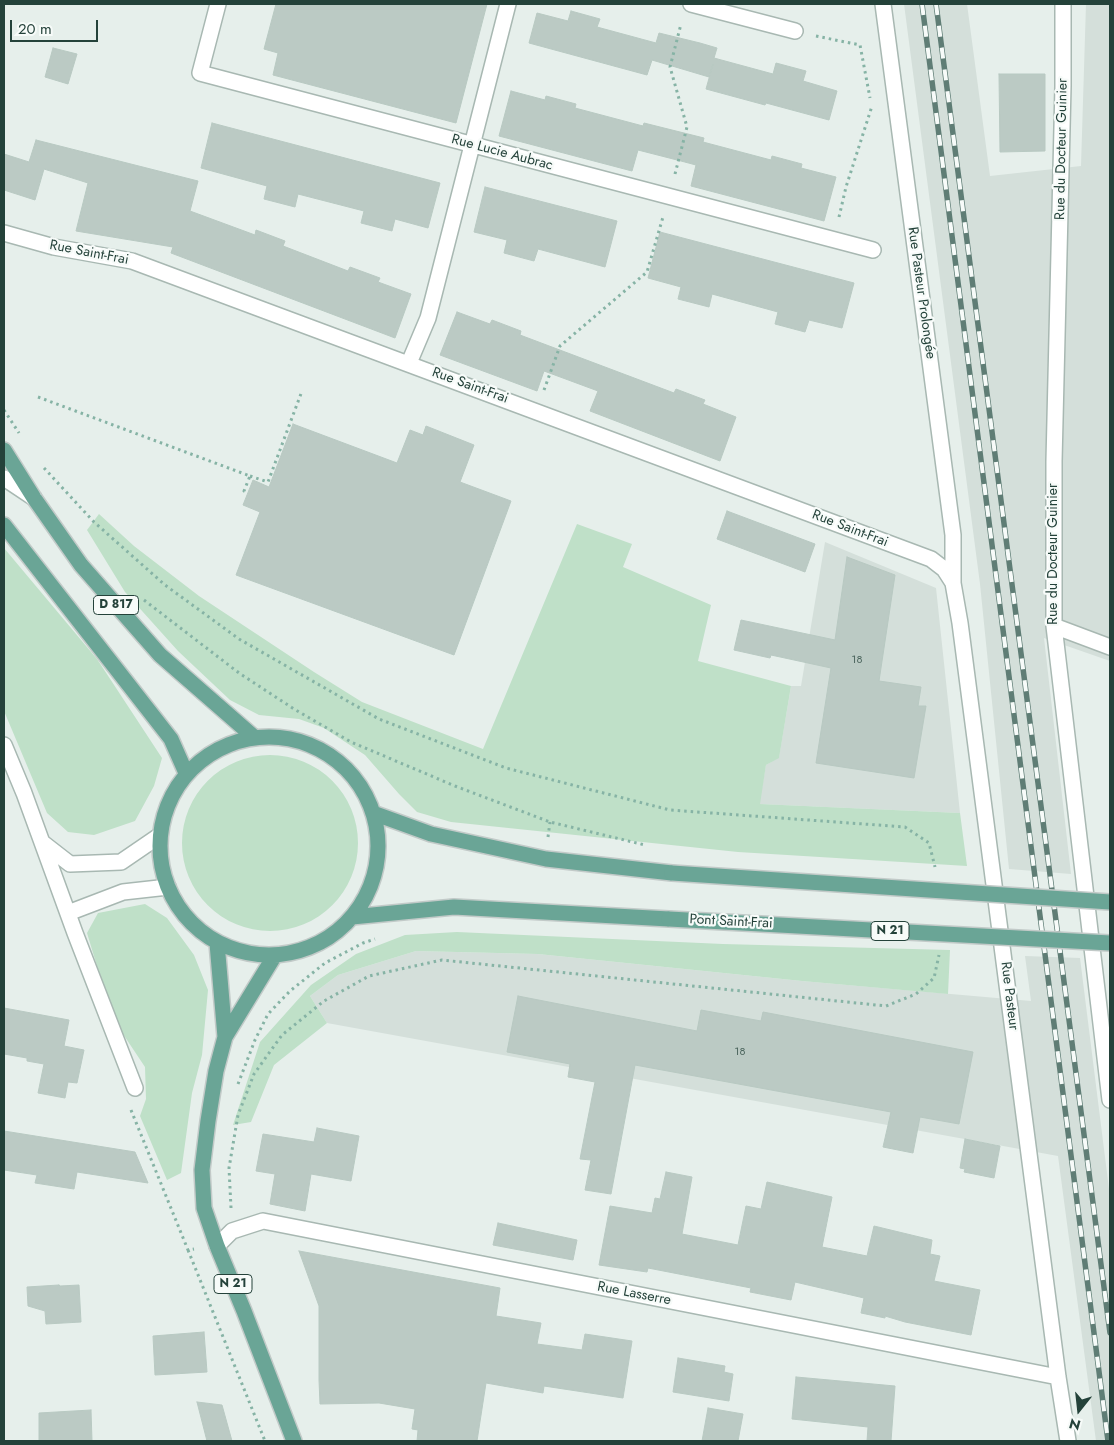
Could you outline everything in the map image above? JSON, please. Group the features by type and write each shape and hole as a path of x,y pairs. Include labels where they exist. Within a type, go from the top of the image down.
{"main road":[{"name":"D 817","path":"4,450 34,498 81,565 160,655 255,738"},
{"name":"D 817","path":"4,525 171,739 186,773"},
{"path":"276,736 308,743 336,759 359,783 374,813 379,849 371,886 352,917 330,937 304,950 275,955 217,943 192,924 173,899 161,870 159,836 167,802 186,773 243,739 255,738 276,736"},
{"path":"374,813 431,834 546,859 672,873 1110,902"},
{"name":"Pont Saint-Frai","path":"352,917 454,907 1110,943"},
{"name":"N 21","path":"217,943 225,1037"},
{"name":"N 21","path":"275,955 225,1037 216,1071 202,1170 204,1208 217,1246 294,1441"}],"street":[{"name":"Rue Lucie Aubrac","path":"218,4 200,73 873,250"},
{"path":"409,363 428,318 508,4"},
{"path":"691,4 794,31"},
{"name":"Rue Pasteur Prolongée","path":"883,4 953,534 953,583"},
{"name":"Rue du Docteur Guinier","path":"1063,4 1064,86 1054,461 1054,626 1110,1100"},
{"name":"Rue Saint-Frai","path":"4,233 54,247 132,261 409,363 931,560 944,569 953,583"},
{"path":"4,478 34,498"},
{"name":"Rue Pasteur","path":"953,583 962,633 1058,1377 1068,1441"},
{"path":"1054,626 1110,646"},
{"path":"4,745 135,1088"},
{"path":"42,843 70,864 121,862 159,836"},
{"path":"68,913 123,892 168,887"},
{"name":"Rue Lasserre","path":"217,1246 232,1231 263,1221 1058,1377"}],"path":[{"path":"536,411 560,346 647,272 687,127 670,67 682,22"},
{"path":"794,31 860,45 872,107 846,187 833,240"},
{"path":"38,397 268,482 302,391"},
{"path":"4,410 21,434"},
{"path":"47,476 43,467 94,522 165,585 239,639 379,719 506,768 670,810 905,827 929,843 935,867"},
{"path":"248,492 244,491 250,476"},
{"path":"140,596 239,673 351,742 455,786 550,822 626,842 653,846"},
{"path":"546,859 550,822"},
{"path":"236,1093 255,1040 268,1014 290,991 325,963 363,943 380,938"},
{"path":"229,1168 238,1115 254,1074 282,1035 324,1000 369,976 442,960 886,1006 916,994 934,978 939,955"},
{"path":"228,1141 232,1231"},
{"path":"188,1250 265,1441"}],"shaded area":[{"path":"904,4 967,4 990,176 1081,166 1086,4 1110,4 1110,661 1044,638 1071,874 1009,869 980,584"},
{"path":"825,542 936,588 960,813 759,804 766,765 779,757 791,686 801,686"},
{"path":"416,951 538,954 802,981 1031,1001 1025,956 1080,958 1110,1197 1110,1441 1096,1441 1058,1156 327,1023 310,996 338,975"}],"green space":[{"path":"99,514 134,546 199,596 362,702 483,749 577,524 632,544 623,567 711,605 698,661 791,686 779,758 766,765 760,804 960,813 967,866 738,852 451,822 417,812 365,755 324,728 299,719 259,715 230,700 178,651 125,592 87,530"},
{"path":"4,548 97,659 162,758 154,786 135,821 94,835 68,832 47,813 4,711"},
{"path":"261,755 279,755 296,758 312,765 338,787 348,801 355,817 358,843 357,860 352,877 338,899 326,911 312,921 296,928 279,931 261,931 244,928 228,921 202,899 192,885 185,869 182,852 182,834 185,817 192,801 214,775 228,765 244,758"},
{"path":"145,904 167,918 194,955 208,990 202,1055 192,1093 181,1173 167,1180 140,1116 146,1099 145,1067 119,1028 87,933 98,913"},
{"path":"457,932 723,944 950,950 948,994 538,954 416,951 338,975 310,996 327,1023 274,1065 251,1122 233,1125 260,1042 311,985 356,954 405,935"}],"building":[{"path":"276,4 487,4 456,123 273,75 278,53 264,49"},
{"path":"571,11 600,19 597,27 656,43 659,33 717,48 714,58 773,74 776,63 806,71 803,81 837,91 829,120 706,89 713,64 709,77 652,60 647,75 529,43 537,13 568,21"},
{"path":"53,48 77,54 68,84 45,77"},
{"path":"999,74 1045,74 1045,151 1000,152"},
{"path":"511,91 545,100 546,96 576,104 575,108 643,126 644,123 704,138 703,142 771,160 772,156 802,164 801,168 836,177 824,221 691,186 696,165 681,161 638,150 632,171 499,136"},
{"path":"212,123 440,183 428,228 395,219 392,231 361,223 364,211 298,194 295,207 264,199 267,186 201,168"},
{"path":"36,140 198,181 190,211 255,235 256,230 285,241 283,246 348,271 350,267 380,278 378,282 411,294 395,338 171,253 173,247 76,231 88,183 44,169 35,200 4,190 4,154 29,162"},
{"path":"485,187 617,221 605,267 538,249 534,261 504,253 507,240 474,232"},
{"path":"660,232 854,283 842,328 809,320 805,332 775,324 778,312 712,294 709,307 678,299 681,287 648,278"},
{"path":"457,312 490,324 492,320 521,331 520,335 674,393 676,389 705,400 703,404 736,417 720,461 590,411 598,391 544,371 537,391 440,355"},
{"path":"293,424 397,463 410,430 423,435 426,426 474,445 460,482 511,501 454,655 236,575 260,512 243,505 253,480 269,487"},
{"path":"727,511 815,544 805,572 717,539"},
{"path":"847,557 895,575 879,681 921,687 918,706 926,706 914,778 816,763 831,668 771,655 770,658 734,650 741,620 835,640"},
{"path":"518,996 697,1031 701,1010 761,1021 763,1012 973,1052 959,1124 920,1117 913,1153 883,1147 891,1112 635,1065 611,1194 585,1190 591,1160 580,1159 595,1082 568,1077 570,1064 507,1052"},
{"path":"4,1008 69,1020 64,1046 84,1050 77,1083 68,1082 65,1098 38,1093 44,1064 27,1061 27,1058 4,1054"},
{"path":"317,1128 359,1136 351,1181 311,1174 305,1211 270,1204 275,1174 256,1171 263,1134 314,1142"},
{"path":"4,1131 135,1152 148,1183 77,1172 74,1189 35,1183 37,1175 4,1170"},
{"path":"965,1139 1000,1146 994,1178 964,1172 965,1169 960,1168"},
{"path":"666,1172 692,1177 682,1234 738,1245 746,1206 761,1209 767,1182 832,1197 822,1247 867,1256 874,1226 932,1240 930,1254 940,1256 934,1281 980,1290 971,1335 905,1322 885,1316 885,1318 861,1313 864,1298 795,1282 791,1300 750,1292 751,1288 648,1268 647,1272 599,1265 610,1206 652,1213 655,1198 660,1199"},
{"path":"498,1223 577,1240 573,1260 493,1245"},
{"path":"299,1251 500,1288 496,1316 541,1323 537,1344 582,1350 585,1334 632,1341 623,1398 544,1386 543,1393 486,1383 477,1441 417,1441 418,1430 412,1429 415,1409 379,1403 320,1404 319,1306"},
{"path":"79,1285 81,1322 46,1324 45,1311 28,1306 27,1287"},
{"path":"204,1332 207,1372 155,1375 153,1336"},
{"path":"678,1358 725,1366 724,1372 733,1374 729,1401 673,1392"},
{"path":"796,1377 895,1386 891,1441 867,1441 868,1427 792,1419"},
{"path":"197,1402 222,1405 232,1441 207,1441"},
{"path":"708,1408 743,1414 738,1441 702,1441"},
{"path":"91,1410 92,1441 39,1441 39,1413"}],"railway":[{"path":"922,4 1108,1441"},
{"path":"936,4 1110,1333"}]}
